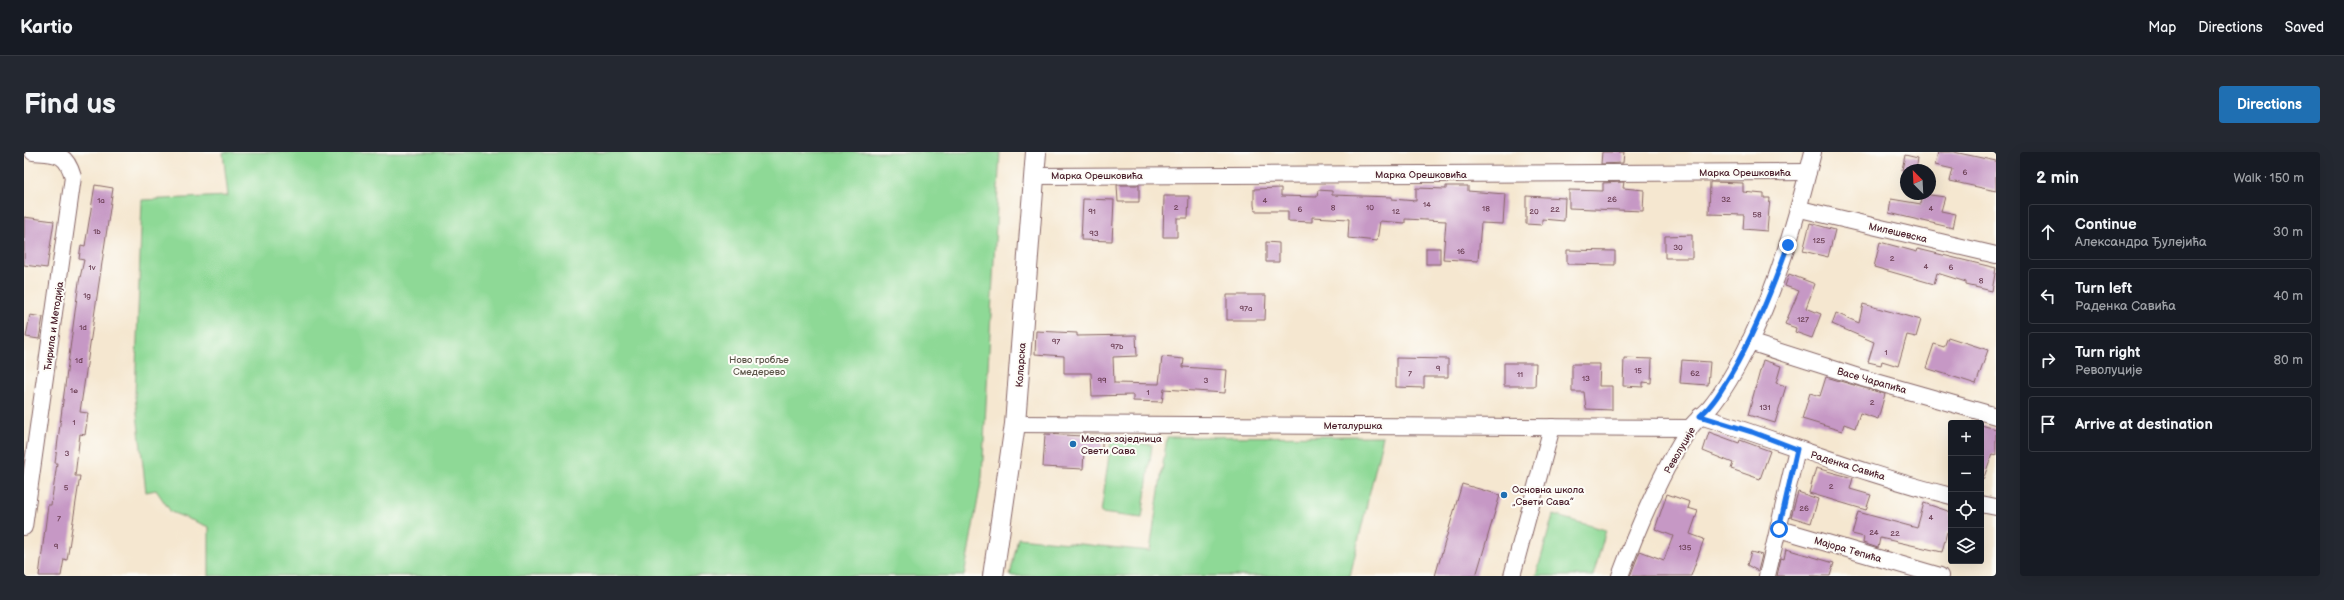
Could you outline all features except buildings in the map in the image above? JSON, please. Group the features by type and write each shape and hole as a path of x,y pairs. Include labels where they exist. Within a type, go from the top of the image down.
{"main road":[{"name":"Коларска","path":"993,576 1015,424 1036,152"}],"street":[{"name":"Ћирила и Методија","path":"24,527 73,177 65,159 58,154 33,152"},
{"name":"Револуције","path":"1620,576 1665,473 1695,422 1716,399 1749,342 1774,286 1800,210 1813,152"},
{"name":"Марка Орешковића","path":"1034,176 1808,172"},
{"name":"Милешевска","path":"1800,210 1996,255"},
{"name":"Васе Чарапића","path":"1749,342 1862,378 1996,416"},
{"name":"Металуршка","path":"1015,424 1552,427 1695,422"},
{"name":"Раденка Савића","path":"1695,422 1752,432 1797,449 1948,495"},
{"path":"1512,576 1552,427"},
{"path":"1768,576 1797,449"},
{"path":"1984,505 1996,507"},
{"name":"Мајора Тепића","path":"1779,529 1940,576"}],"green space":[{"name":"Ново гробље Смедерево","path":"223,152 1000,152 982,477 964,576 209,576 209,527 171,512 156,490 146,492 135,396 142,200 228,196"},
{"path":"1383,436 1350,576 1010,576 1018,538 1150,551 1167,437"},
{"path":"1111,440 1152,445 1142,518 1101,513"},
{"path":"1553,515 1606,530 1593,576 1536,576"}],"place":[{"name":"Месна заједница Свети Сава","path":"1073,444"},
{"name":"Основна школа „Свети Сава”","path":"1504,495"}],"route":[{"path":"1779,529 1797,449 1752,432 1700,416 1709,409 1716,399 1749,342 1774,286 1788,245"}]}
